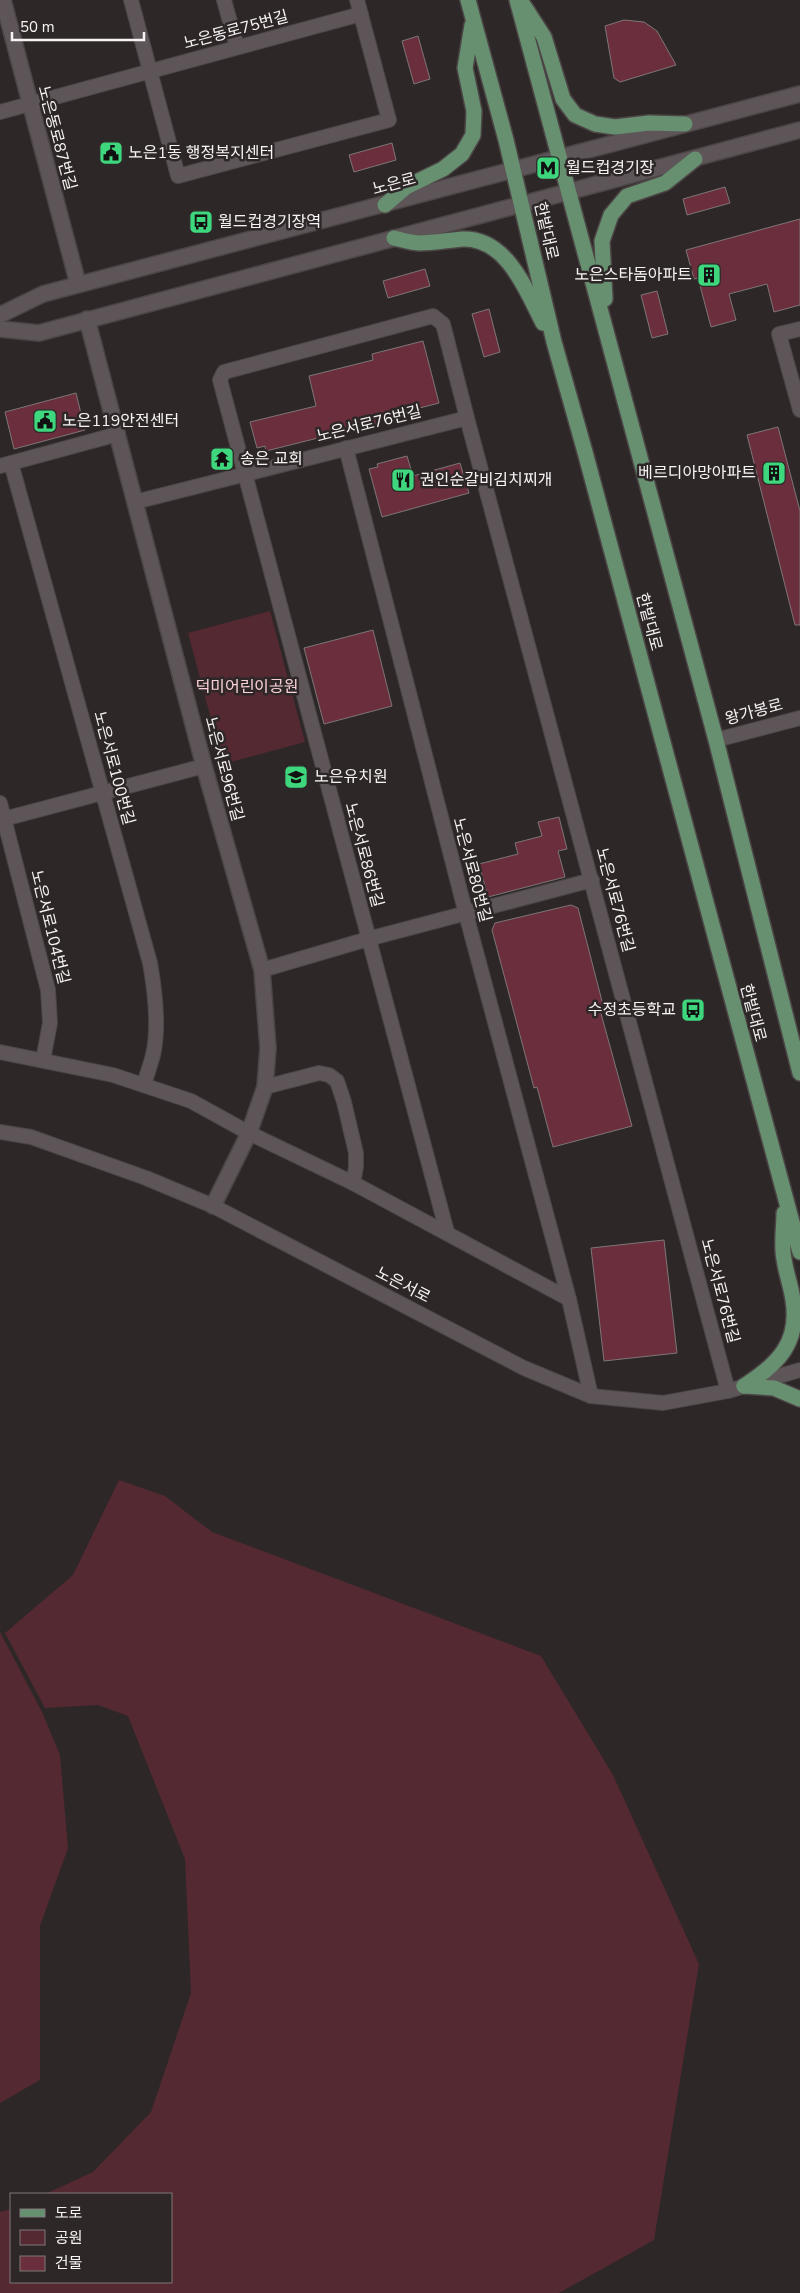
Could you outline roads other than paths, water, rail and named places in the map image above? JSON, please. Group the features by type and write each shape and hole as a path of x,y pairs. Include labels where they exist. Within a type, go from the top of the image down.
{"main road":[{"name":"한밭대로","path":"468,0 514,170 554,342 800,1252"},
{"name":"한밭대로","path":"518,0 716,740 800,1073"},
{"path":"518,0 544,37 563,99 575,115 595,124 615,127 649,123 685,124"},
{"path":"386,205 406,188 442,169 456,159 462,154 473,135 474,111 465,68 473,21"},
{"path":"604,323 602,241 610,215 627,196 665,183 695,159"},
{"path":"394,238 420,243 464,239 479,240 490,245 507,260 522,280 554,342"},
{"path":"744,1386 769,1370 781,1356 787,1346 795,1319 783,1257 785,1199"},
{"path":"744,1386 774,1388 800,1399"}],"street":[{"name":"노은동로87번길","path":"3,0 78,284"},
{"path":"131,0 178,176 389,120 357,0"},
{"path":"224,0 237,48"},
{"name":"노은동로75번길","path":"0,112 361,14"},
{"name":"노은로","path":"0,315 43,294 78,284 386,205 800,94"},
{"path":"0,329 39,333 800,130"},
{"name":"노은서로76번길","path":"224,372 433,316 443,324 728,1391"},
{"name":"노은서로96번길","path":"87,319 204,766 262,970 268,1048 265,1087 250,1133 213,1206"},
{"path":"800,329 779,334 800,410"},
{"name":"노은서로86번길","path":"224,372 220,380 447,1232"},
{"name":"노은서로76번길","path":"135,502 467,418"},
{"path":"6,465 118,434"},
{"name":"노은서로80번길","path":"346,448 466,914 569,1299 592,1396"},
{"name":"노은서로100번길","path":"6,465 103,792 150,963 156,1009 154,1050 144,1085"},
{"name":"왕가봉로","path":"716,740 800,718"},
{"path":"2,819 204,766"},
{"name":"노은서로104번길","path":"0,803 2,819 48,990 50,1023 43,1060"},
{"path":"262,970 368,939 592,880"},
{"path":"0,1052 113,1075 191,1101 250,1133 353,1183 447,1232 569,1299"},
{"path":"265,1087 319,1073 329,1075 337,1081 356,1153 353,1183"},
{"name":"노은서로","path":"0,1132 31,1137 146,1178 213,1206 524,1368 592,1396 663,1403 728,1391 800,1370"}],"place":[{"name":"노은1동 행정복지센터","path":"111,153"},
{"name":"월드컵경기장","path":"548,168"},
{"name":"월드컵경기장역","path":"201,222"},
{"name":"노은스타돔아파트","path":"709,275"},
{"name":"노은119안전센터","path":"45,421"},
{"name":"송은 교회","path":"222,459"},
{"name":"베르디아망아파트","path":"774,473"},
{"name":"권인순갈비김치찌개","path":"403,480"},
{"name":"노은유치원","path":"296,777"},
{"name":"수정초등학교","path":"693,1010"}],"park label":[{"name":"덕미어린이공원","path":"247,687"}]}
